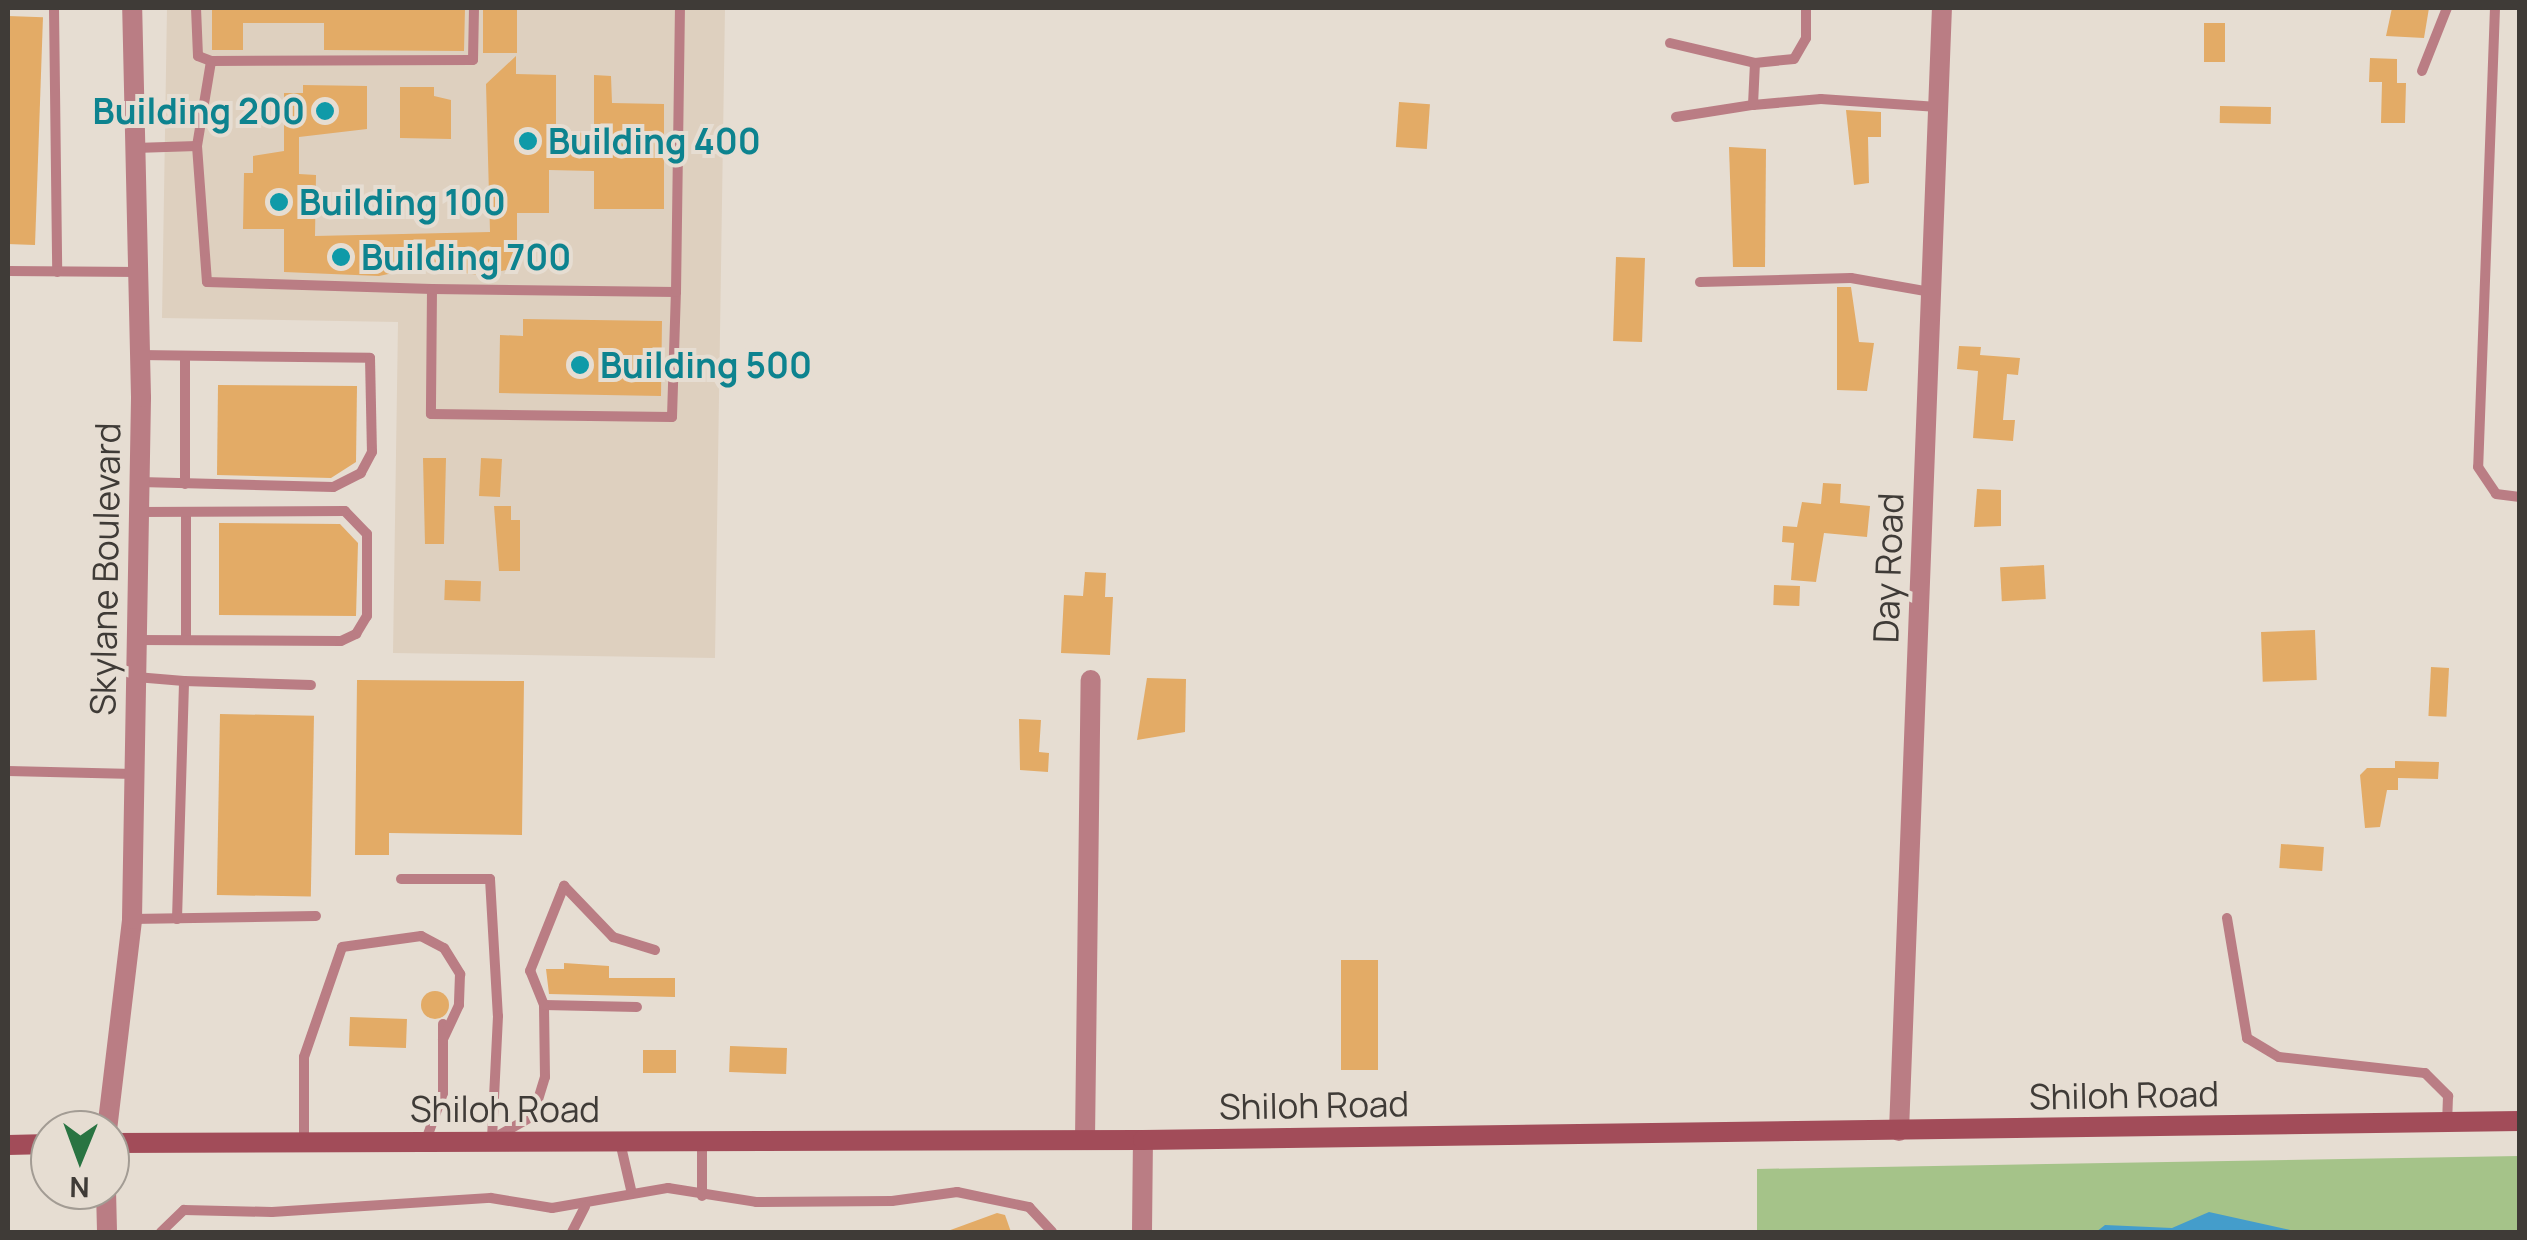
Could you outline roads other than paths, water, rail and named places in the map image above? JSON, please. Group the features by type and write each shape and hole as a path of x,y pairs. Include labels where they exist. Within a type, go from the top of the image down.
{"main road":[{"name":"Shiloh Road","path":"130,1143 1143,1140 2520,1121"}],"street":[{"name":"Skylane Boulevard","path":"109,1110 132,919 140,272 132,8"},
{"name":"Day Road","path":"1899,1131 1942,8"},
{"path":"1086,1140 1091,680"},
{"path":"1142,1232 1143,1140"}],"lane":[{"path":"54,8 57,272"},
{"path":"196,8 198,56 211,61 473,60 474,8"},
{"path":"432,289 431,414 672,416 680,8"},
{"path":"1670,43 1755,63 1794,59 1806,38 1806,8"},
{"path":"2422,71 2447,8"},
{"path":"2495,8 2478,467 2496,494 2520,497"},
{"path":"211,61 197,146 207,282 676,292"},
{"path":"1753,105 1755,63"},
{"path":"1676,118 1821,99 1938,107"},
{"path":"134,148 197,146"},
{"path":"8,271 140,272"},
{"path":"1700,282 1850,278 1931,292"},
{"path":"137,355 370,358 372,452 361,473 333,488 140,482"},
{"path":"184,484 185,356"},
{"path":"309,510 312,487"},
{"path":"137,640 341,641 356,634 366,616 367,534 345,511 139,512"},
{"path":"186,512 186,640"},
{"path":"136,677 311,685"},
{"path":"177,919 184,681"},
{"path":"8,770 134,774"},
{"path":"401,879 490,879 498,1016 492,1140"},
{"path":"492,1140 533,1116 545,1077 544,1004 530,971 564,886 613,936 655,950"},
{"path":"132,919 316,916"},
{"path":"2227,918 2247,1038 2279,1058 2425,1073 2448,1096 2447,1121"},
{"path":"304,1142 304,1057 342,948 421,936 444,948 460,974 459,1005 443,1039"},
{"path":"544,1004 636,1008"},
{"path":"426,1140 443,1093 443,1024"},
{"path":"702,1140 702,1196"},
{"path":"620,1142 632,1194"},
{"path":"161,1232 184,1210 272,1212 491,1198 584,1206 668,1188 702,1196 892,1201 958,1192 1029,1207 1052,1232"},
{"path":"572,1232 584,1206"}],"water":[{"path":"2209,1212 2299,1232 2096,1232 2105,1225 2172,1228"}],"place":[{"name":"Building 200","path":"325,111"},
{"name":"Building 400","path":"528,141"},
{"name":"Building 100","path":"279,202"},
{"name":"Building 700","path":"341,257"},
{"name":"Building 500","path":"580,365"}]}
